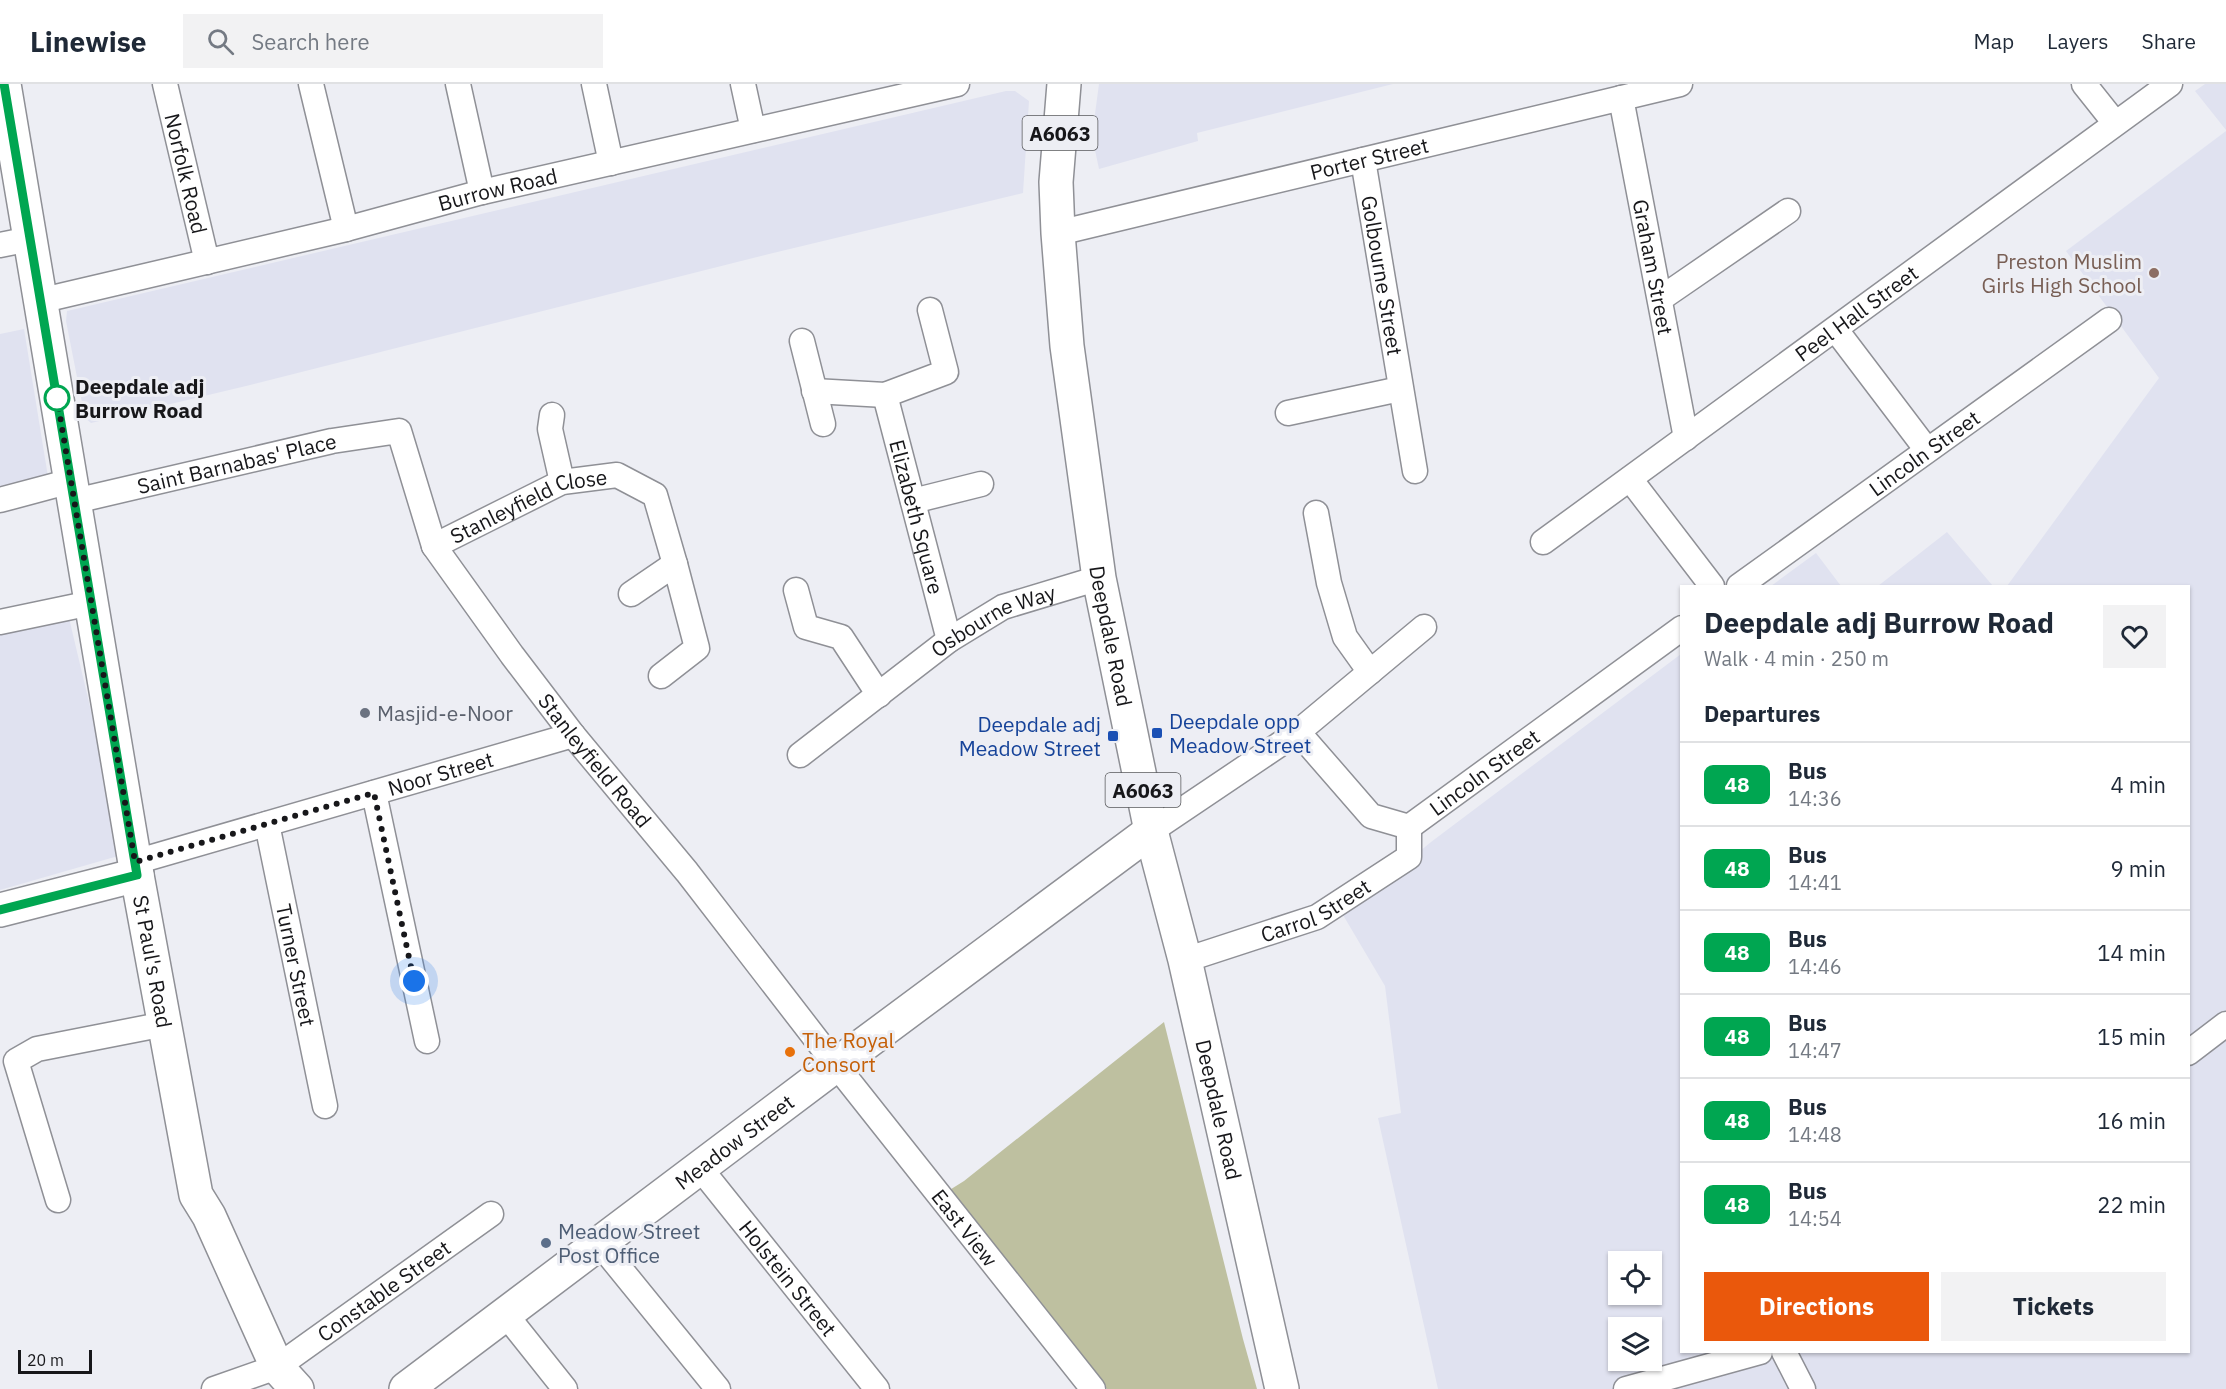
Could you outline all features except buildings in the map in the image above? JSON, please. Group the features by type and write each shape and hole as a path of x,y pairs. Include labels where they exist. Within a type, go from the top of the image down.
{"street":[{"name":"Norfolk Road","path":"165,84 207,262"},
{"path":"311,84 346,229"},
{"path":"458,84 482,192"},
{"path":"594,84 611,163"},
{"path":"743,84 753,130"},
{"name":"Burrow Road","path":"42,313 207,262 346,229 482,192 753,130 895,91 957,84"},
{"name":"Deepdale Road","path":"1064,84 1056,182 1058,233 1067,346 1099,578 1151,831 1185,960 1282,1389"},
{"name":"Porter Street","path":"1058,233 1680,84"},
{"path":"2084,84 2115,123"},
{"name":"Peel Hall Street","path":"1543,542 2170,84"},
{"name":"St Paul's Road","path":"3,92 15,242 42,313 136,869 196,1195 209,1216 287,1378"},
{"name":"Graham Street","path":"1621,98 1686,438"},
{"name":"Golbourne Street","path":"1363,160 1415,471"},
{"path":"1660,299 1788,211"},
{"path":"814,391 885,395 946,372 930,310"},
{"name":"Lincoln Street","path":"1740,585 2109,320"},
{"path":"1836,330 1927,450"},
{"path":"802,341 823,424"},
{"path":"1288,413 1400,389"},
{"name":"Elizabeth Square","path":"885,395 949,640"},
{"path":"552,415 550,429 562,482"},
{"name":"Saint Barnabas' Place","path":"0,500 73,491 332,441 399,431"},
{"name":"Stanleyfield Road","path":"399,431 434,546 573,735 687,872 836,1065"},
{"name":"Stanleyfield Close","path":"434,546 562,482 617,475 656,495 697,648 661,676"},
{"path":"1630,479 1711,585"},
{"path":"913,501 981,484"},
{"path":"1316,513 1329,583 1345,637 1370,672"},
{"path":"631,594 675,564"},
{"name":"Osbourne Way","path":"800,755 949,640 1003,607 1099,578"},
{"path":"796,590 806,627 841,637 888,688"},
{"path":"0,622 91,603"},
{"path":"1151,831 1298,732 1424,627"},
{"name":"Lincoln Street","path":"1298,732 1371,816 1409,827 1680,629"},
{"name":"Noor Street","path":"136,869 267,824 573,735"},
{"path":"374,793 427,1041"},
{"name":"Turner Street","path":"267,824 325,1106"},
{"name":"Carrol Street","path":"1185,960 1317,917 1409,856 1409,827"},
{"name":"Meadow Street","path":"406,1389 1151,831"},
{"path":"0,910 136,869"},
{"path":"58,1200 16,1061 37,1049 165,1024"},
{"path":"2190,1051 2226,1024"},
{"name":"East View","path":"836,1065 1093,1389"},
{"name":"Holstein Street","path":"700,1168 877,1389"},
{"name":"Constable Street","path":"214,1389 287,1378 491,1214"},
{"path":"600,1244 718,1389"},
{"path":"506,1315 565,1389"},
{"path":"1626,1389 1756,1353"},
{"path":"1785,1353 1803,1389"}],"shaded area":[{"path":"1099,84 1393,84 1197,133 1198,141 1099,169 1092,136"},
{"path":"2205,84 2226,84 2226,130 2195,91"},
{"path":"1006,91 1015,91 1029,101 1023,193 769,254 246,386 91,423 85,418 66,321 67,311"},
{"path":"2226,131 2226,1389 1438,1389 1378,1118 1401,1113 1385,986 1343,915 1431,842 1680,655 1680,1353 2190,1353 2190,585 2008,585 2159,378 2066,251"},
{"path":"24,329 49,483 0,495 0,334"},
{"path":"1947,532 1992,585 1879,585"},
{"path":"1816,553 1840,585 1772,585"},
{"path":"69,618 125,854 0,890 0,627"}],"green space":[{"path":"1164,1022 1257,1389 1107,1389 948,1191 964,1181"}],"bus line":[{"name":"48","path":"0,910 137,875 4,84"}],"place":[{"name":"Preston Muslim Girls High School","path":"2154,273"},
{"name":"Deepdale adj Burrow Road","path":"57,398"},
{"name":"Masjid-e-Noor","path":"365,713"},
{"name":"Deepdale opp Meadow Street","path":"1157,733"},
{"name":"Deepdale adj Meadow Street","path":"1113,736"},
{"name":"The Royal Consort","path":"790,1052"},
{"name":"Meadow Street Post Office","path":"546,1243"}],"route":[{"path":"57,398 135,862 374,793 414,981"}]}
